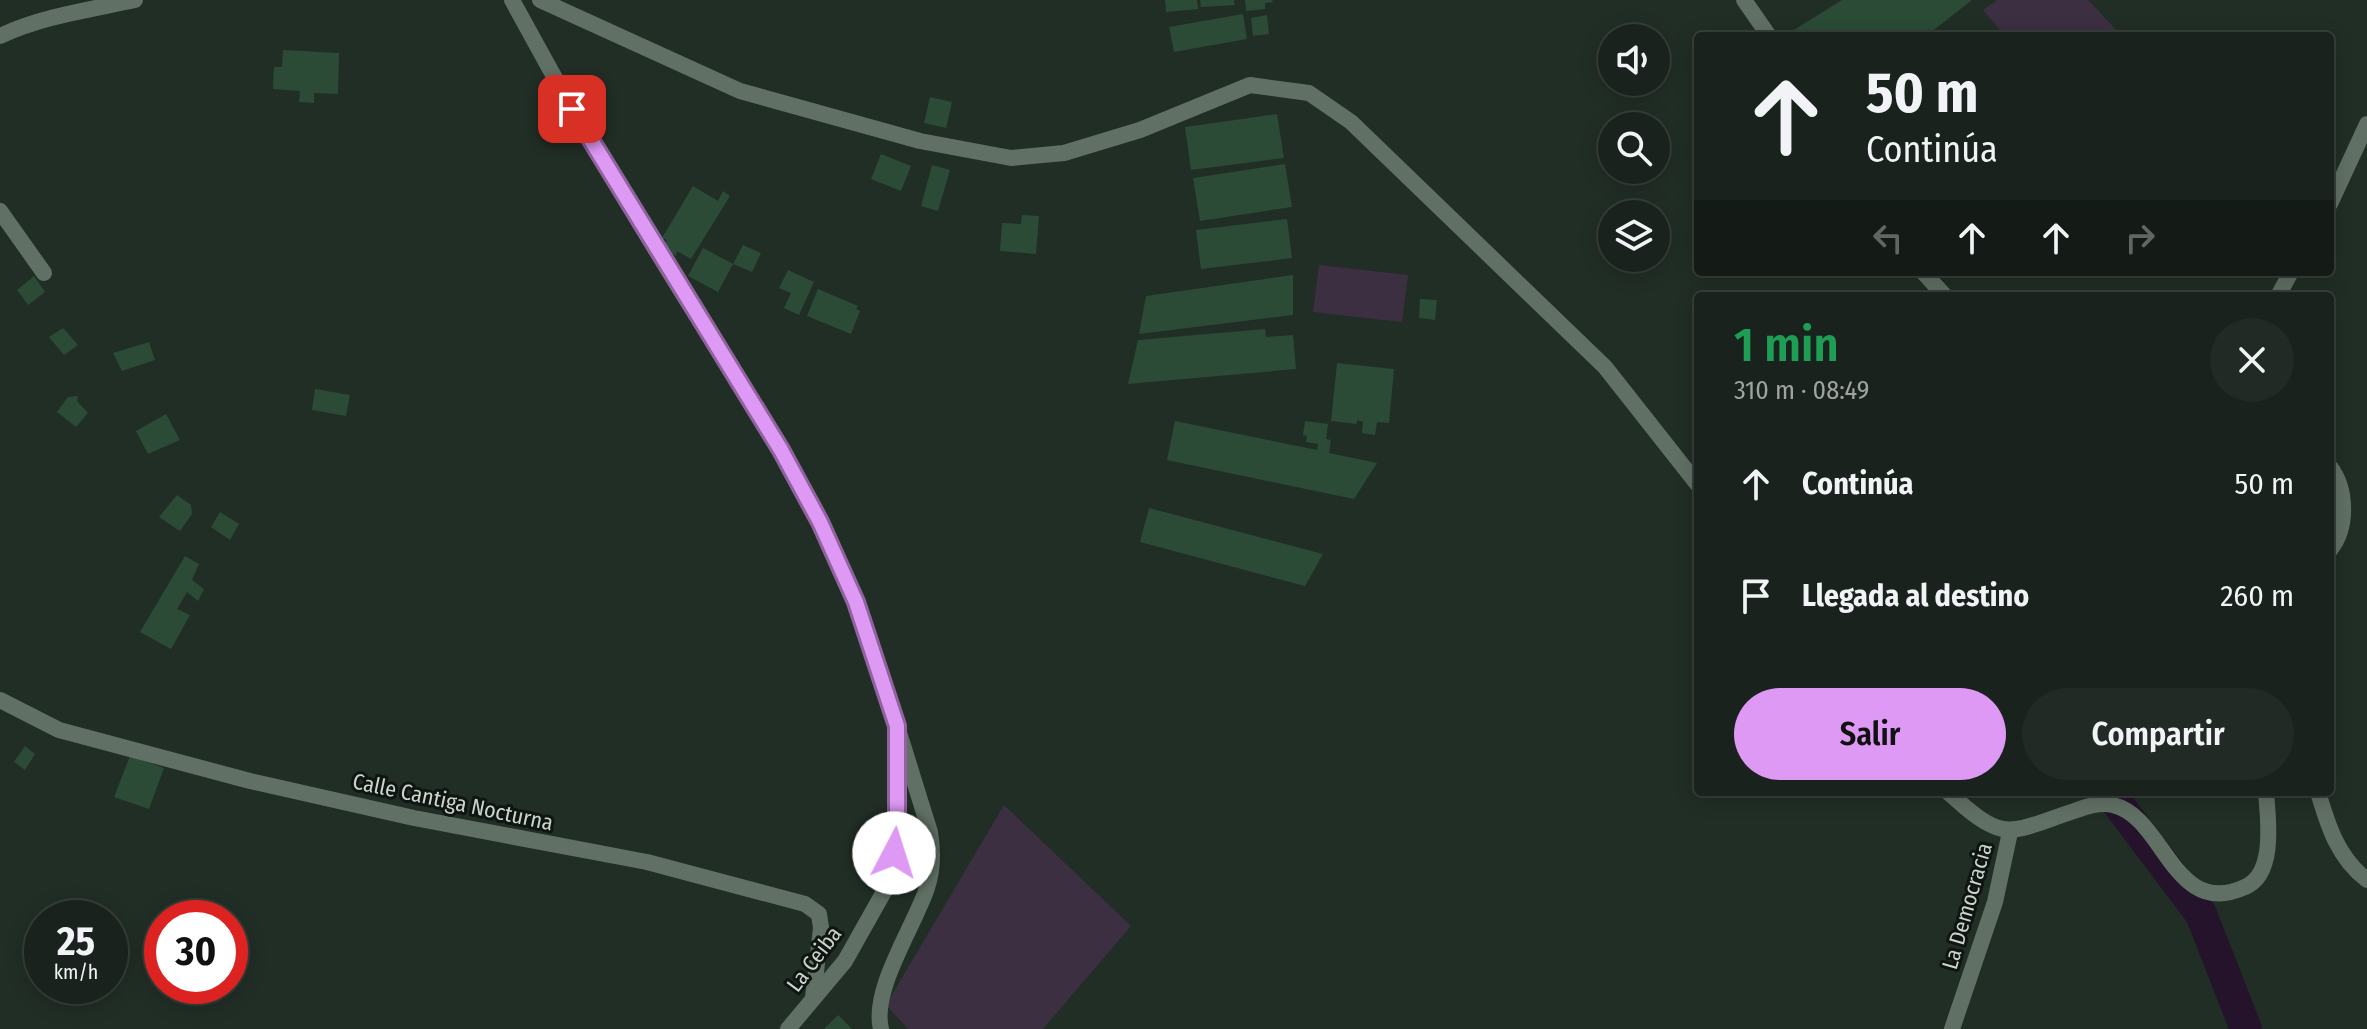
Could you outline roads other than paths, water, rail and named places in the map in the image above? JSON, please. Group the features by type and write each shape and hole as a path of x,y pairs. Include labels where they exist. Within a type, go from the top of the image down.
{"street":[{"path":"0,36 24,25 64,14 135,0"},
{"path":"512,0 660,258 781,450 820,522 856,602 930,832 933,852 928,886 885,983 878,1017 881,1029"},
{"path":"540,0 740,91 920,141 1011,158 1064,153 1110,139 1250,85 1309,93 1351,122 1605,367 1694,480"},
{"path":"1744,0 1766,32"},
{"path":"2334,195 2367,124"},
{"path":"0,211 44,273"},
{"path":"1927,276 1941,292"},
{"path":"2334,472 2344,509 2338,540 2334,545"},
{"name":"Calle Cantiga Nocturna","path":"0,700 59,730 250,781 414,818 647,862 805,904 819,914 821,928 813,998"},
{"name":"La Ceiba","path":"788,1029 845,961 890,881 897,826 897,726"},
{"path":"1952,796 1994,829 2010,832"},
{"name":"La Democracia","path":"1952,1029 1995,902 2010,832 2093,804 2113,804 2134,815 2185,881 2214,892 2235,892 2251,885 2262,872 2268,820 2266,796"},
{"path":"2319,796 2338,849 2349,866 2367,880"}],"waterway":[{"path":"2112,796 2201,914 2246,1029"}]}
